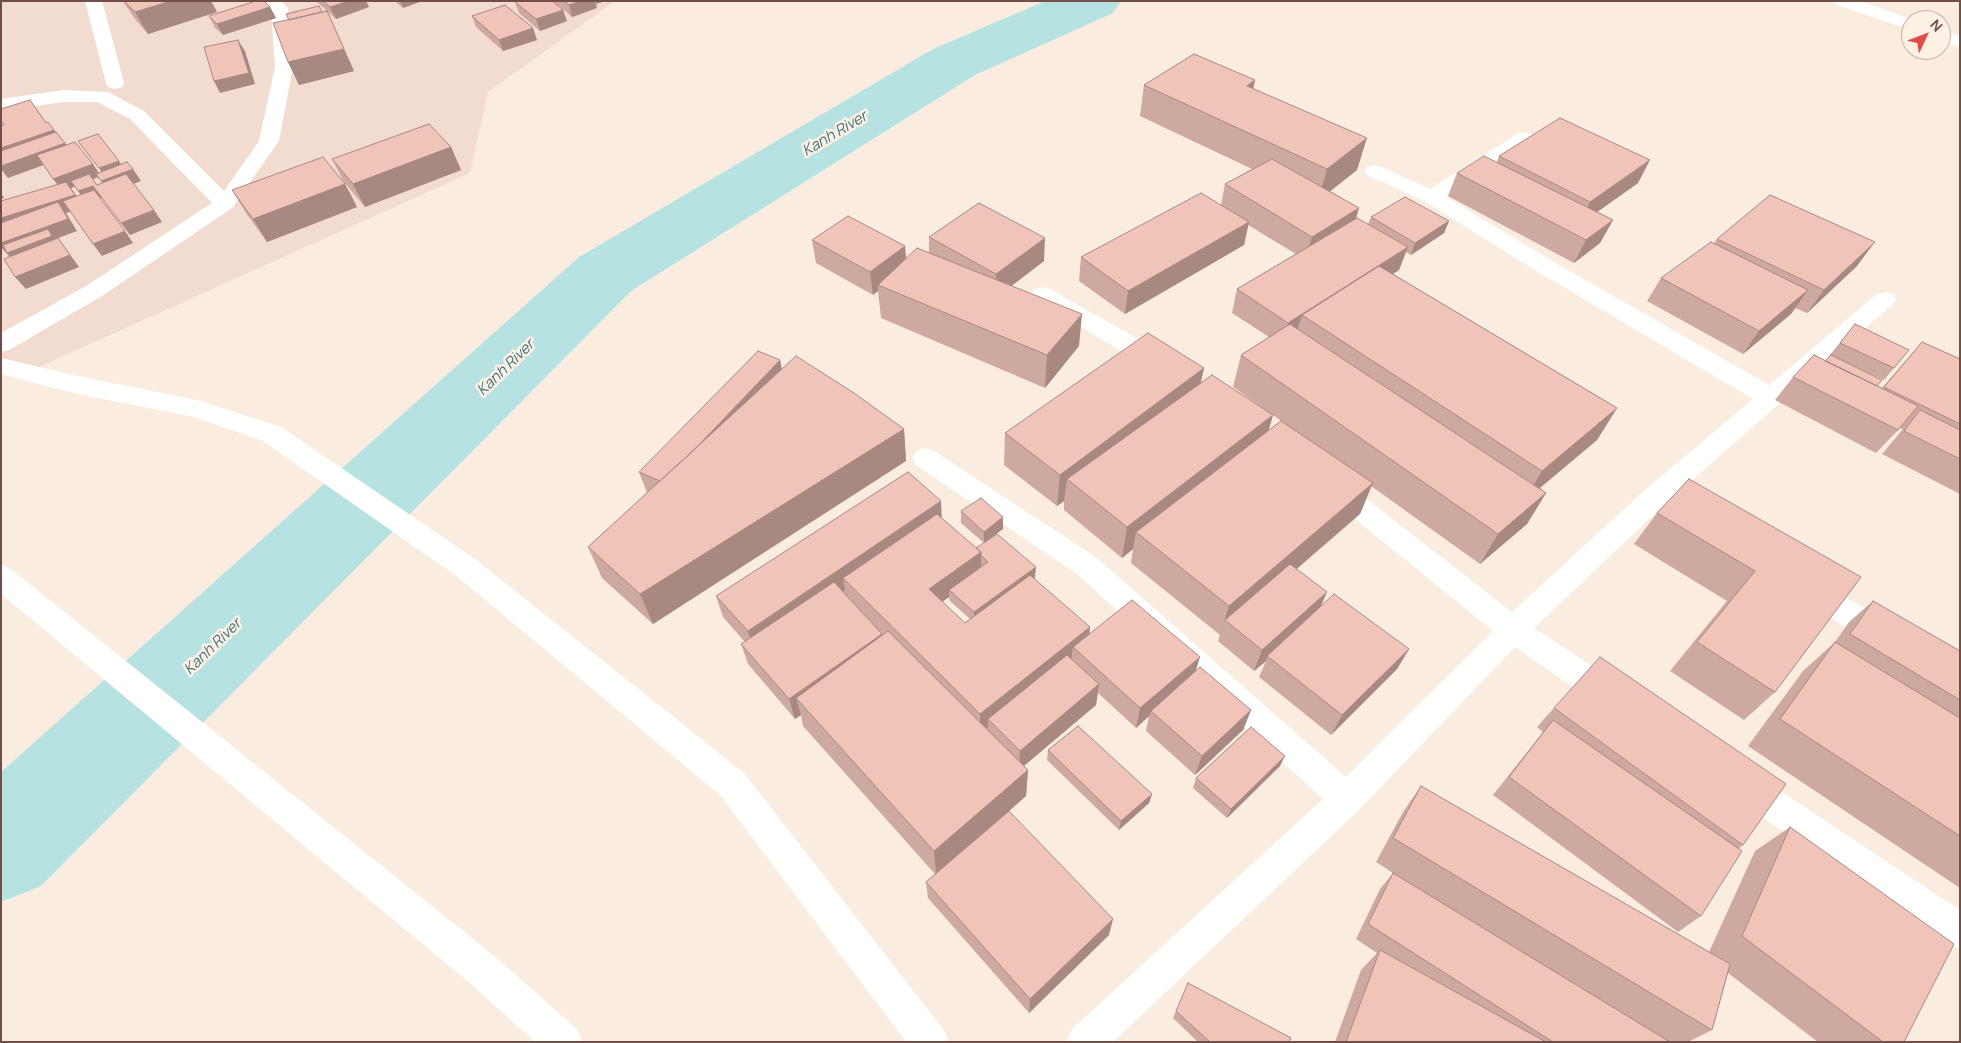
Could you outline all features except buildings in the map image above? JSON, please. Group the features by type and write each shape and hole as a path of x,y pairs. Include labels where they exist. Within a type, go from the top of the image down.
{"street":[{"path":"92,1 115,82"},
{"path":"1,344 94,291 225,204 269,141 284,67 280,8 270,1"},
{"path":"1843,1 1901,21"},
{"path":"1,105 63,96 101,96 137,116 225,204"},
{"path":"1431,197 1524,138"},
{"path":"1374,171 1431,197 1546,267 1771,398"},
{"path":"1042,294 1186,378"},
{"path":"1085,1042 1348,799 1514,630 1656,496 1885,300"},
{"path":"1,366 73,384 198,409 272,434 465,567 732,784 930,1042"},
{"path":"925,458 1087,566 1348,799"},
{"path":"1311,469 1514,630 1637,714"},
{"path":"1656,496 1681,512"},
{"path":"1782,573 1909,651"},
{"path":"1,577 477,966 564,1042"},
{"path":"1720,770 1960,931"}],"shaded area":[{"path":"1,1 615,1 488,92 470,173 28,372 1,368"}],"waterway":[{"name":"Kanh River","path":"1,847 605,274 954,62 1093,1"}]}
